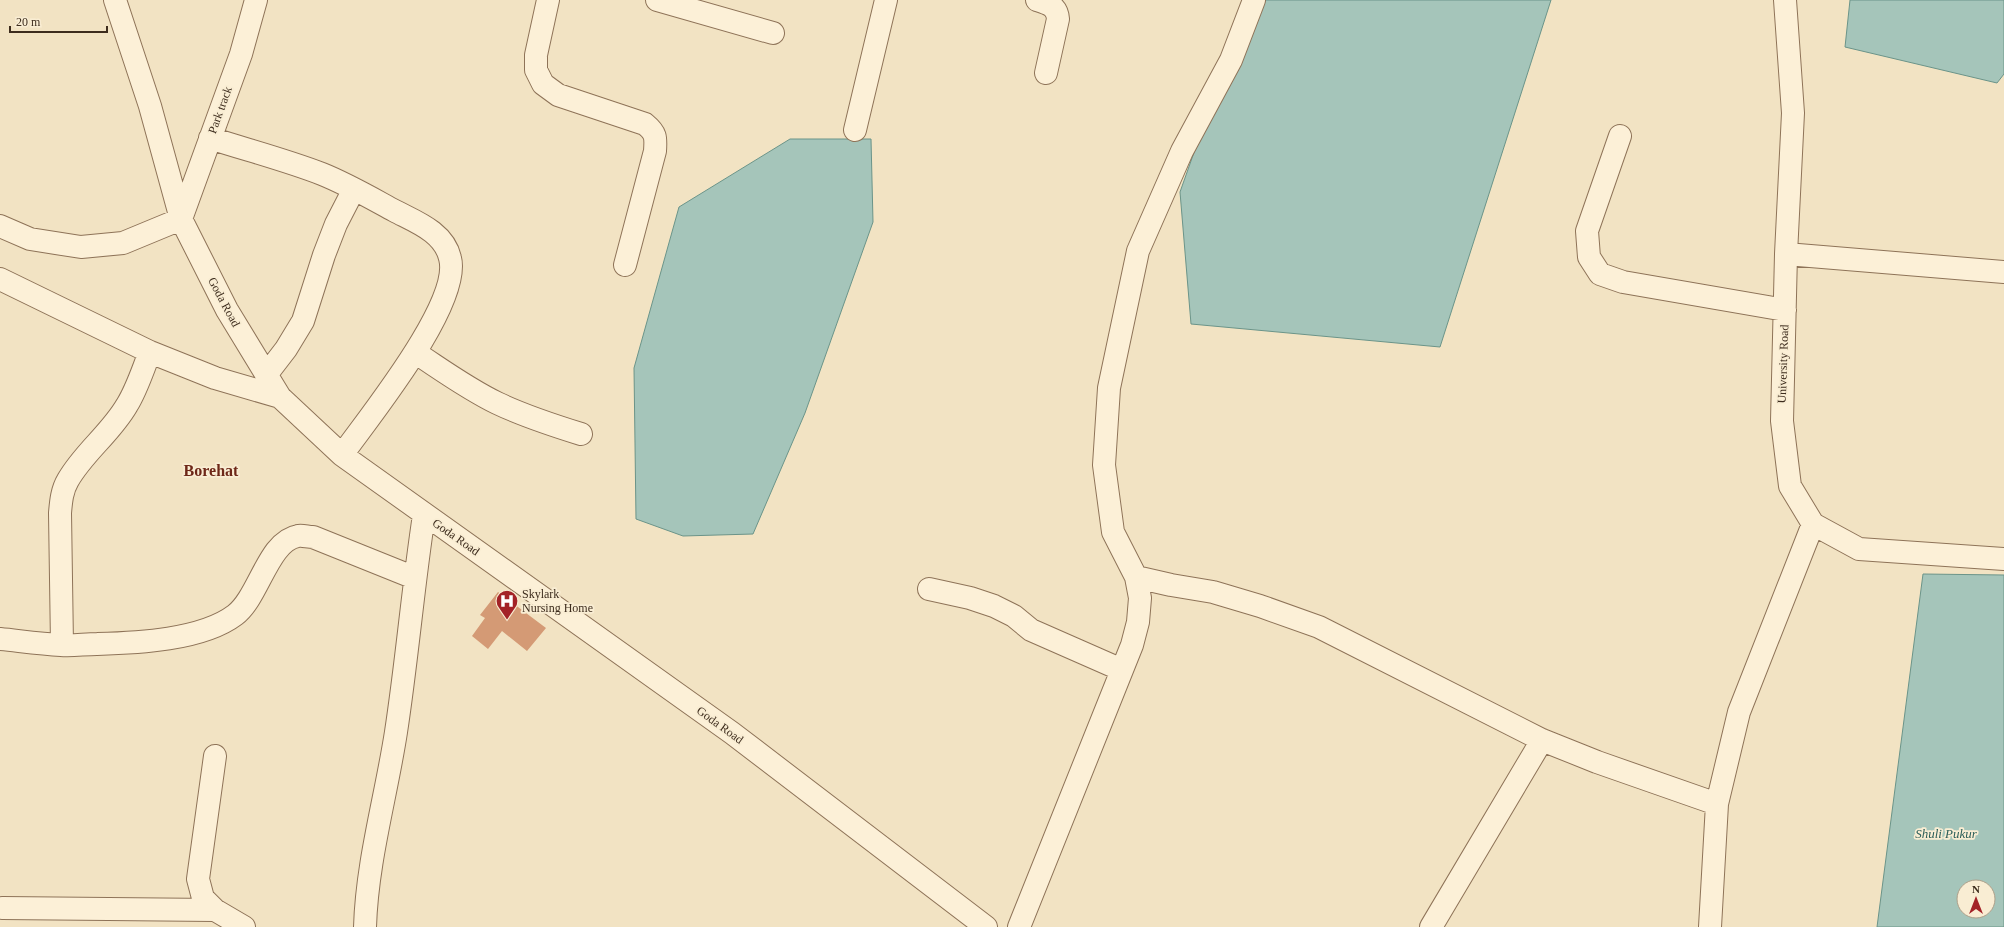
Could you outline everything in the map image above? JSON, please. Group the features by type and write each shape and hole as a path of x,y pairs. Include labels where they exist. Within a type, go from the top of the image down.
{"street":[{"name":"Goda Road","path":"115,0 150,106 181,219 227,310 280,397 342,455 424,515 732,733 986,927"},
{"name":"Park track","path":"181,219 241,54 256,0"},
{"path":"548,0 536,55 536,70 543,84 558,95 645,124 653,130 656,140 655,151 625,265"},
{"path":"657,0 773,33"},
{"path":"855,130 886,0"},
{"path":"1037,0 1052,6 1057,10 1058,18 1046,73"},
{"path":"1019,927 1132,645 1138,622 1140,598 1136,577 1113,532 1104,465 1111,380 1138,251 1182,151 1231,60 1254,0"},
{"name":"University Road","path":"1785,0 1793,112 1786,254 1782,421 1790,486 1813,524"},
{"path":"1620,136 1587,231 1589,257 1600,274 1622,282 1785,310"},
{"path":"210,138 322,174 354,189 430,230 444,242 451,259 450,276 437,313 416,353 342,455"},
{"path":"266,375 286,349 303,321 324,255 336,224 354,189"},
{"path":"0,226 30,239 81,247 123,243 181,219"},
{"path":"1786,254 2004,272"},
{"path":"0,278 150,352 214,378 280,397"},
{"path":"62,645 60,513 62,496 68,480 78,466 112,428 128,404 150,352"},
{"path":"416,353 472,390 498,404 534,419 581,434"},
{"path":"365,927 366,907 379,822 396,732 414,578 424,515"},
{"path":"1710,927 1717,804 1739,712 1813,524 1859,549 2004,559"},
{"path":"0,639 62,645 122,643 180,637 218,625 236,615 248,600 276,551 288,539 299,535 313,537 414,578"},
{"path":"1136,577 1213,592 1260,606 1319,627 1542,740 1597,762 1717,804"},
{"path":"929,589 970,598 994,606 1014,616 1031,630 1122,670"},
{"path":"1431,927 1542,740"},
{"path":"215,756 198,880 203,898 214,910 244,927"},
{"path":"2,908 214,910"}],"water":[{"path":"1248,0 1551,0 1440,347 1191,324 1180,192"},
{"path":"1850,0 2004,0 2004,74 1997,83 1845,47"},
{"path":"790,139 871,139 873,222 805,413 753,534 683,536 636,519 634,368 679,207"},
{"name":"Shuli Pukur","path":"1923,574 2004,575 2004,927 1877,927"}],"building":[{"path":"498,592 546,628 527,651 502,631 488,649 472,636 485,618 480,615"}],"place":[{"name":"Skylark Nursing Home","path":"507,620"}],"district":[{"name":"Borehat","path":"211,470"}]}
